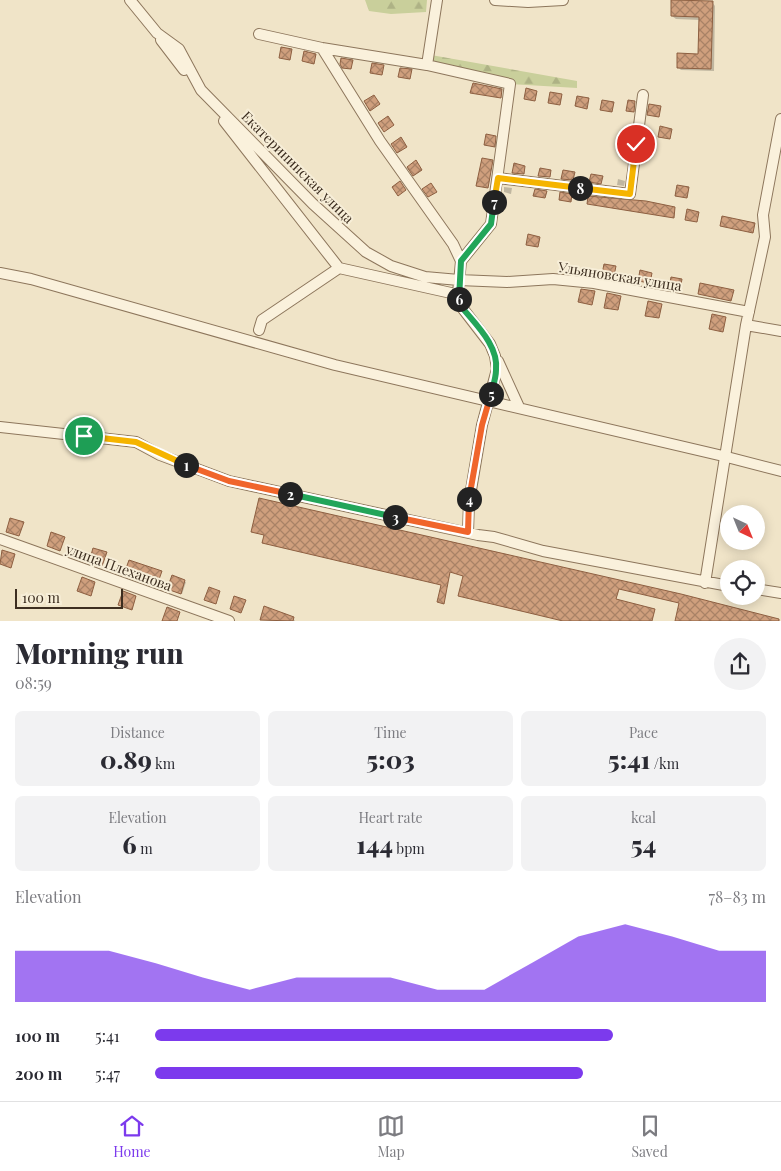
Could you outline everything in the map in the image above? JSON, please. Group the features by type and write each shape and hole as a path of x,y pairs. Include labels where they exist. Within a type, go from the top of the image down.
{"street":[{"name":"Екатерининская улица","path":"130,0 339,268"},
{"name":"Екатерининская улица","path":"130,0 157,34 179,49 202,90 313,204 366,252 391,266 425,277"},
{"path":"427,65 438,0"},
{"path":"495,0 528,2 563,0"},
{"path":"259,34 322,48 427,65 510,84 491,224 461,261"},
{"path":"322,48 380,141 453,244 461,261 459,280 460,305 490,344 495,356 497,369 482,425 469,502 468,532"},
{"path":"498,178 630,194 643,95"},
{"path":"705,583 723,456 746,325 764,238 763,215 781,119"},
{"path":"259,330 262,320 339,268 452,293 490,344 519,407"},
{"path":"0,273 31,279 335,365 519,407 723,456 781,472"},
{"name":"Ульяновская улица","path":"425,277 507,282 553,279 594,283 749,312"},
{"path":"746,325 781,331"},
{"path":"0,427 136,442 160,455 229,481 494,537 543,552 720,585"},
{"name":"улица Плеханова","path":"0,539 229,621"},
{"path":"765,590 781,593"}],"green space":[{"path":"365,0 427,0 426,12 391,14 369,11"},
{"path":"431,55 577,81 577,88 510,84 430,64"}],"building":[{"path":"671,0 713,1 711,69 677,68 677,53 698,54 699,17 671,16"},
{"path":"281,47 292,49 290,60 279,58"},
{"path":"304,51 316,54 314,64 302,61"},
{"path":"341,58 353,60 351,69 342,68 340,64"},
{"path":"372,63 384,65 382,75 370,73"},
{"path":"400,68 412,69 410,79 398,77"},
{"path":"473,83 502,89 501,98 470,93"},
{"path":"526,88 537,91 535,101 524,99"},
{"path":"550,92 562,94 560,105 548,103"},
{"path":"374,95 380,104 370,111 364,101"},
{"path":"577,96 589,98 587,109 575,106"},
{"path":"602,100 614,102 612,112 600,110"},
{"path":"628,100 635,101 634,112 626,111"},
{"path":"649,104 661,106 659,117 647,115"},
{"path":"388,116 394,125 384,132 378,123"},
{"path":"660,126 672,129 670,139 658,137"},
{"path":"486,134 496,136 495,147 484,145"},
{"path":"401,137 407,147 397,153 391,144"},
{"path":"482,158 493,160 488,188 476,186"},
{"path":"416,160 422,170 413,176 407,167"},
{"path":"514,163 525,166 524,174 512,173"},
{"path":"540,168 551,170 550,177 538,176"},
{"path":"563,170 575,172 573,180 561,179"},
{"path":"591,174 603,176 601,184 589,182"},
{"path":"400,181 406,190 398,196 392,187"},
{"path":"431,183 437,192 428,197 422,189"},
{"path":"677,185 689,187 687,198 675,196"},
{"path":"535,189 547,191 545,198 533,196"},
{"path":"560,192 572,194 571,202 559,200"},
{"path":"588,196 646,201 675,207 674,218 587,204"},
{"path":"687,209 699,212 697,222 685,220"},
{"path":"722,216 755,223 753,233 720,226"},
{"path":"528,234 540,237 538,247 526,245"},
{"path":"604,264 616,266 614,276 602,274"},
{"path":"640,270 652,273 650,283 638,281"},
{"path":"671,277 682,279 680,290 669,288"},
{"path":"700,283 734,290 731,301 698,294"},
{"path":"581,289 595,291 592,305 578,302"},
{"path":"607,293 621,296 618,310 604,308"},
{"path":"648,301 662,304 659,318 645,316"},
{"path":"712,314 726,317 723,332 709,329"},
{"path":"259,498 681,594 779,619 779,621 675,621 679,603 619,589 616,599 655,609 652,621 563,621 458,596 463,576 450,572 444,604 437,602 441,585 262,543 264,535 251,532"},
{"path":"10,518 24,522 19,536 6,532"},
{"path":"51,532 65,537 60,551 47,546"},
{"path":"93,548 107,552 102,566 89,562"},
{"path":"2,550 15,554 11,568 0,564"},
{"path":"129,560 162,571 157,585 124,574"},
{"path":"172,575 185,580 181,594 167,589"},
{"path":"82,577 95,582 91,596 77,591"},
{"path":"209,587 220,591 216,604 204,600"},
{"path":"123,591 136,596 132,610 118,605"},
{"path":"234,596 246,600 241,613 230,609"},
{"path":"264,606 294,617 293,621 260,620"},
{"path":"167,607 180,612 177,621 162,621"}],"route":[{"path":"84,436 136,442 160,455 229,481 468,532 469,502 482,425 497,369 495,356 490,344 460,305 458,293 461,261 491,224 498,178 630,194 636,144"}]}
